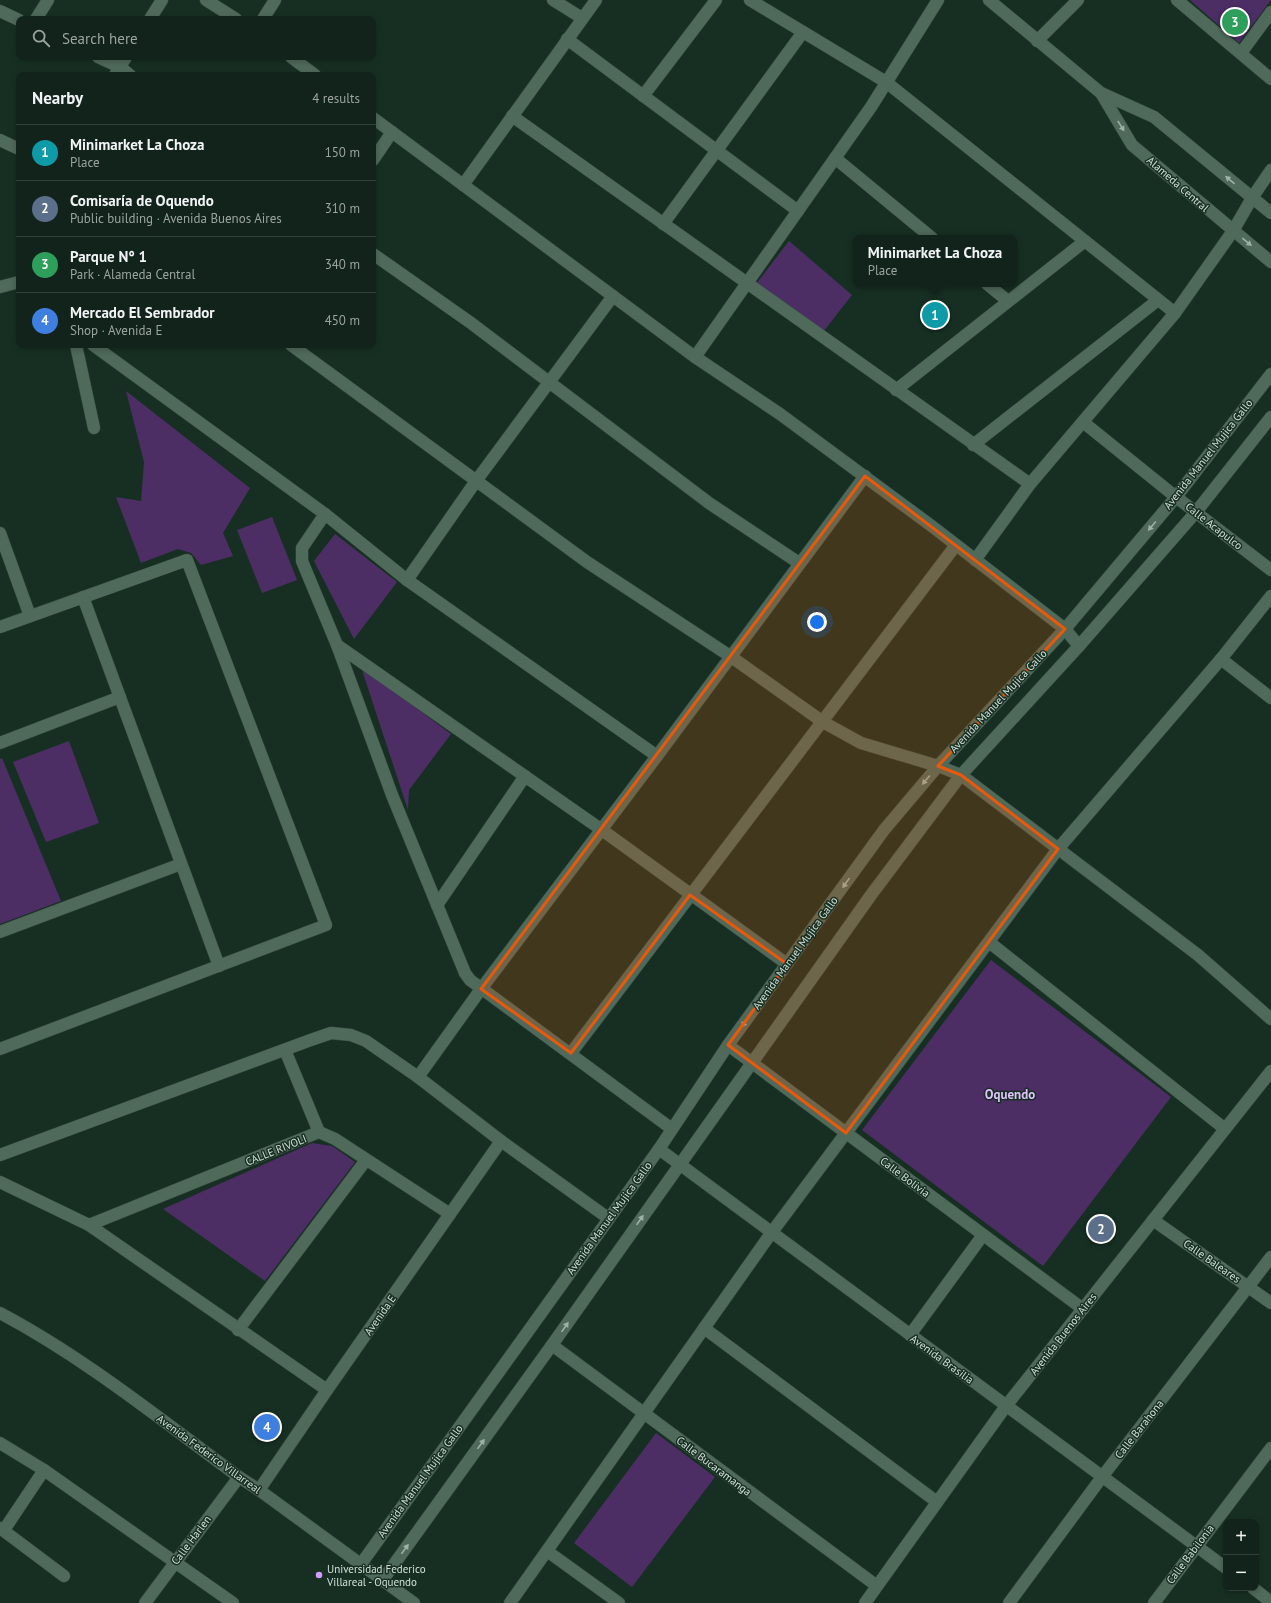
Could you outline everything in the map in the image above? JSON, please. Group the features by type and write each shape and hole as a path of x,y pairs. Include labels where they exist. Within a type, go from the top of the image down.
{"street":[{"path":"38,16 48,0"},
{"path":"152,16 162,0"},
{"path":"206,0 231,16"},
{"path":"265,16 275,0"},
{"path":"553,0 582,18"},
{"path":"463,185 596,0"},
{"path":"643,96 716,0"},
{"path":"750,0 886,82 1175,313"},
{"path":"696,357 835,158 886,82 938,0"},
{"name":"Alameda Central","path":"989,0 1101,93 1154,117 1271,213"},
{"path":"1037,41 1078,0"},
{"path":"1177,0 1271,79"},
{"path":"0,11 16,19"},
{"path":"1241,54 1271,12"},
{"path":"663,224 803,32"},
{"path":"567,39 798,211"},
{"path":"102,60 117,71 124,60"},
{"path":"295,60 311,72"},
{"name":"Alameda Central","path":"1101,93 1132,145 1271,262"},
{"path":"512,116 1030,484"},
{"path":"376,120 696,357 780,414 865,476 1065,629 1079,646"},
{"path":"376,156 392,132"},
{"path":"0,140 16,148"},
{"path":"835,158 928,235"},
{"path":"975,560 1030,484 1175,313 1233,231 1252,198 1271,170"},
{"path":"896,390 1085,241"},
{"path":"376,256 471,323 709,503 799,563"},
{"path":"0,287 16,285"},
{"path":"991,287 1008,301"},
{"path":"407,580 476,481 613,296"},
{"path":"973,444 1158,300"},
{"path":"77,348 94,428"},
{"path":"97,348 325,514 407,580 658,756"},
{"path":"294,348 588,562 730,656 823,722 861,743 938,766 961,775 1198,955 1271,1019"},
{"name":"Avenida Manuel Mujica Gallo","path":"361,1564 659,1149 728,1045 884,830 938,766 1065,629 1176,497 1271,374"},
{"name":"Avenida Manuel Mujica Gallo","path":"382,1581 552,1345 751,1062 871,895 961,775 1079,646 1196,512 1271,417"},
{"name":"Calle Acapulco","path":"1083,422 1176,497 1271,570"},
{"path":"418,1077 481,989 658,756 730,656 865,476"},
{"path":"325,514 302,548 302,561 337,645 392,795 465,973 470,980 481,989 571,1053 672,1129"},
{"path":"0,533 30,616"},
{"path":"571,1053 956,545"},
{"path":"0,627 188,560 326,925 0,1049"},
{"path":"510,1603 772,1232 1058,850 1222,659 1271,596"},
{"path":"83,597 219,966"},
{"path":"337,645 602,830 786,964"},
{"path":"1222,659 1271,698"},
{"path":"0,744 120,697"},
{"path":"437,905 525,776"},
{"path":"0,932 182,864"},
{"path":"989,942 1225,1129"},
{"path":"0,1155 331,1034 351,1035 366,1041 418,1077 501,1141 608,1218"},
{"name":"Calle Bolivia","path":"728,1045 1083,1309"},
{"path":"285,1050 319,1132"},
{"name":"Avenida Buenos Aires","path":"865,1603 1006,1406 1271,1071"},
{"name":"CALLE RIVOLI","path":"89,1225 319,1132 335,1139 450,1214"},
{"name":"Avenida E","path":"259,1490 501,1141"},
{"name":"Avenida Brasilia","path":"659,1149 1223,1566"},
{"path":"238,1330 366,1160"},
{"path":"0,1182 89,1225 238,1330 327,1390"},
{"name":"Calle Baleares","path":"1153,1220 1271,1303"},
{"path":"910,1335 983,1235"},
{"name":"Calle Barahona","path":"1009,1603 1102,1477 1271,1256"},
{"name":"Avenida Federico Villarreal","path":"0,1313 26,1327 116,1386 414,1603"},
{"path":"704,1328 937,1502"},
{"name":"Calle Bucaramanga","path":"552,1345 876,1586"},
{"path":"0,1444 44,1470 233,1603"},
{"name":"Calle Babilonia","path":"1154,1603 1271,1448"},
{"path":"44,1470 2,1529 64,1576"},
{"name":"Calle Harlen","path":"145,1603 239,1477"},
{"path":"547,1550 619,1603"},
{"path":"1257,1591 1271,1602"}],"highlighted area":[{"path":"865,476 1065,629 938,766 961,775 1058,849 846,1133 728,1045 787,964 690,895 571,1053 481,989"}],"shaded area":[{"path":"1190,0 1271,0 1239,43"},
{"path":"789,241 852,295 823,332 756,284"},
{"path":"126,391 250,488 223,533 233,556 201,565 191,553 178,549 141,563 116,497 141,501 144,462"},
{"path":"272,517 297,580 262,593 237,530"},
{"path":"335,534 397,582 354,639 314,561"},
{"path":"361,667 451,734 409,790 408,810"},
{"path":"69,741 99,823 46,842 13,762"},
{"path":"2,758 61,901 0,924 0,759"},
{"path":"991,960 1171,1097 1043,1266 862,1130"},
{"path":"312,1143 332,1146 355,1162 265,1281 163,1209"},
{"path":"656,1433 715,1477 632,1587 574,1543"}],"place":[{"name":"Parque N° 1","path":"1235,22"},
{"name":"Minimarket La Choza","path":"935,315"},
{"name":"Comisaría de Oquendo","path":"1101,1229"},
{"name":"Mercado El Sembrador","path":"267,1427"},
{"name":"Universidad Federico Villareal - Oquendo","path":"319,1575"}],"district":[{"name":"Oquendo","path":"1010,1094"}]}
